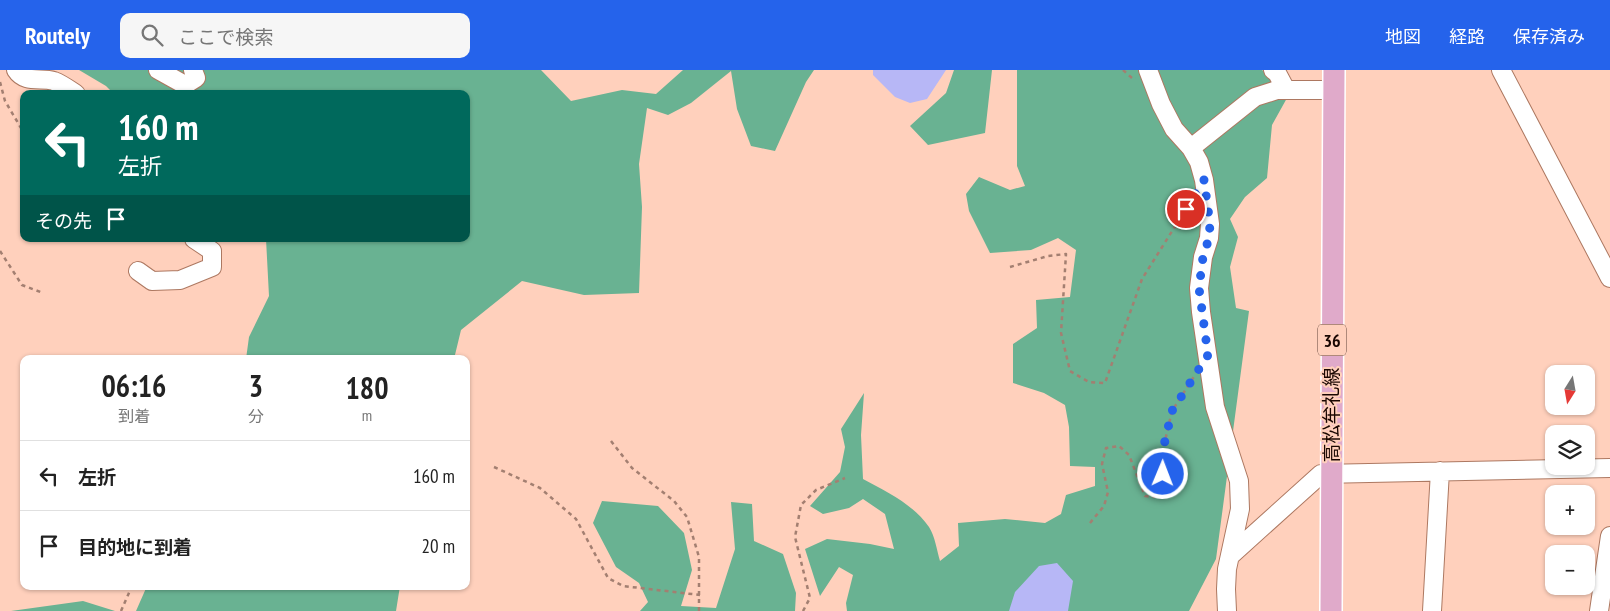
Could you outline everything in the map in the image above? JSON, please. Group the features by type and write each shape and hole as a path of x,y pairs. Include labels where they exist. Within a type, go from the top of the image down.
{"main road":[{"name":"高松牟礼線","path":"1331,611 1334,80"}],"street":[{"path":"158,70 185,85 196,78 194,70"},
{"path":"1148,70 1161,104 1174,129 1191,148 1199,162 1204,180 1210,224 1199,288 1215,407 1238,481 1240,509 1227,569 1227,611"},
{"path":"1273,70 1277,73 1286,90"},
{"path":"1501,70 1610,278"},
{"path":"20,72 34,80 54,81 69,90"},
{"path":"1191,148 1255,97 1277,90 1286,90 1334,80"},
{"path":"138,271 152,281 180,280 212,267 212,251 198,242"},
{"path":"1230,556 1321,474 1610,468"},
{"path":"1432,611 1440,471"},
{"path":"1599,611 1610,536"}],"path":[{"path":"0,82 5,101 20,126"},
{"path":"1010,267 1048,256 1066,254 1061,333 1070,371 1089,382 1105,383 1142,279 1204,180"},
{"path":"0,251 22,285 43,293"},
{"path":"1090,523 1104,506 1108,492 1102,464 1106,448 1119,446 1128,455 1145,496 1154,497 1162,490 1164,445 1172,411 1208,355"},
{"path":"610,441 632,468 674,501 687,517 699,557 699,611"},
{"path":"494,467 540,488 576,519 608,578 622,586 700,595"},
{"path":"803,611 810,598 795,537 801,506 816,490 845,478"},
{"path":"121,611 130,590"}],"green space":[{"path":"79,70 541,70 571,101 622,90 656,94 683,70 814,70 806,82 775,151 751,146 737,109 731,71 691,103 668,115 647,108 639,164 642,207 639,293 584,295 522,281 461,330 455,355 247,355 249,337 269,296 266,242 470,242 470,90 110,90"},
{"path":"954,70 992,70 985,133 928,145 910,126 946,93"},
{"path":"1017,70 1262,70 1271,77 1287,98 1272,125 1267,178 1245,197 1230,219 1238,237 1230,267 1236,308 1249,311 1216,559 1189,611 847,611 846,603 853,575 839,567 820,596 805,549 827,539 894,549 885,514 863,499 849,508 823,514 810,506 840,472 845,447 841,429 864,393 861,435 863,479 899,499 923,519 933,535 940,561 959,546 958,523 1005,519 1045,523 1061,514 1066,495 1095,486 1095,467 1070,466 1069,427 1065,405 1044,393 1013,383 1013,344 1037,328 1036,300 1070,297 1076,250 1058,238 1031,250 990,253 969,211 966,194 979,177 1010,190 1025,186 1017,166"},
{"path":"602,501 658,506 684,533 692,570 681,606 716,608 735,549 731,502 752,504 754,541 783,554 796,593 795,611 640,611 648,602 639,583 616,567 593,523"},
{"path":"145,590 399,590 396,611 136,611"},
{"path":"83,601 115,611 11,611"}],"water":[{"path":"873,70 946,70 927,99 910,103 895,97 873,75"},
{"path":"1057,563 1073,581 1068,611 1009,611 1015,592 1039,566"}],"route":[{"path":"1163,474 1164,445 1172,411 1208,355 1199,288 1210,224 1204,180 1186,209"}]}
